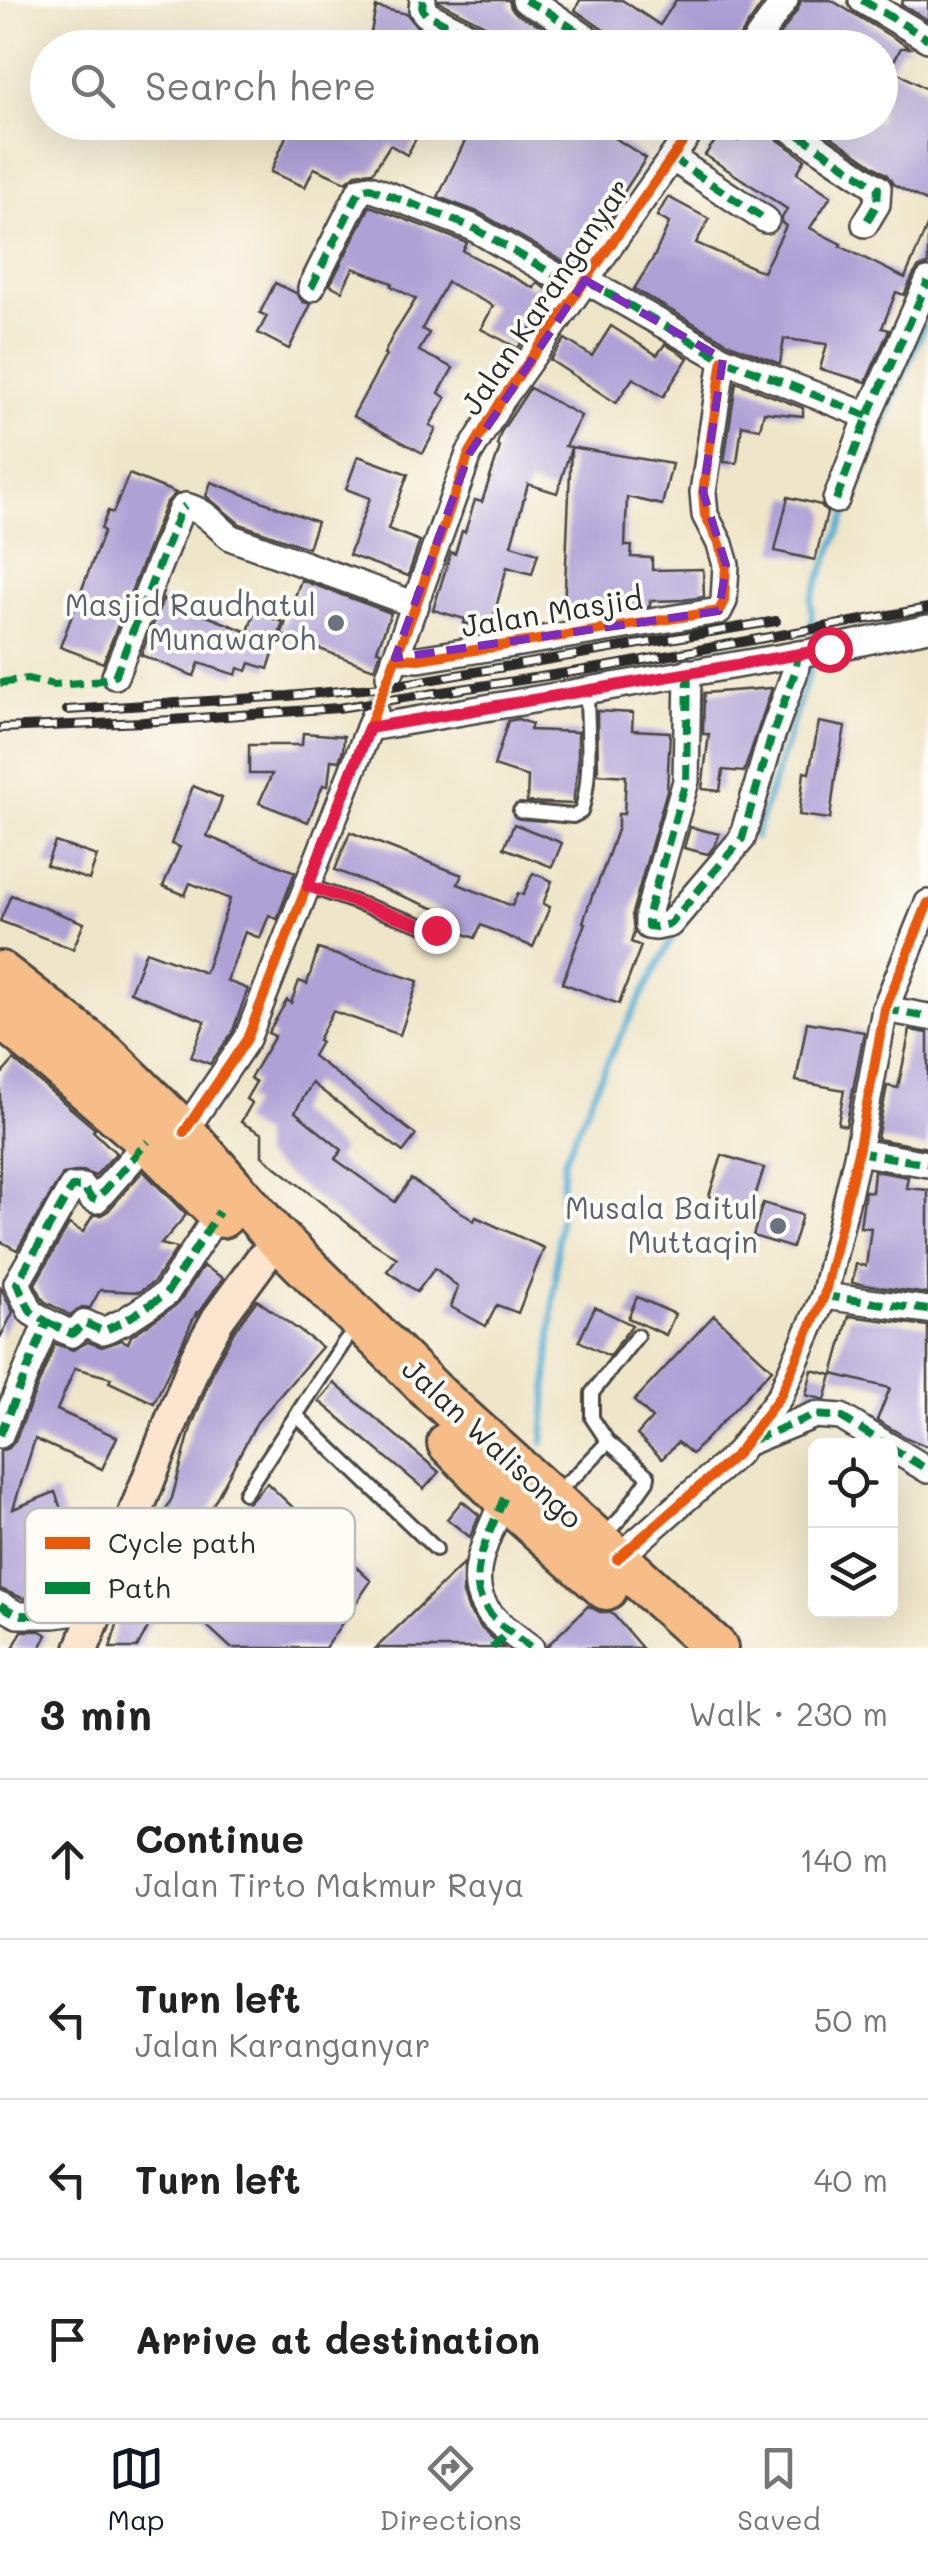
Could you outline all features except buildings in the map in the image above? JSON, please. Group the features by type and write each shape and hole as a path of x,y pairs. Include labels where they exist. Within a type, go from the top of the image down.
{"highway":[{"path":"0,973 104,1054 219,1212 268,1247"},
{"path":"0,1016 166,1136 268,1247"},
{"name":"Jalan Walisongo","path":"268,1247 345,1341 549,1497 716,1648"},
{"name":"Jalan Walisongo","path":"268,1247 427,1404 504,1498 672,1648"}],"street":[{"path":"423,0 426,14 458,30"},
{"path":"525,0 574,30"},
{"path":"763,30 784,0"},
{"path":"862,0 928,39"},
{"name":"Jalan Karanganyar","path":"392,667 469,454 683,140"},
{"path":"807,140 878,188 877,204 865,224"},
{"path":"672,158 766,220"},
{"path":"311,288 360,190 370,188 472,226 723,359 868,416"},
{"path":"836,500 868,416 928,281"},
{"name":"Jalan Masjid","path":"392,667 716,613 724,602 726,564 705,515 703,492 723,359"},
{"path":"115,676 185,506 204,512 232,538 416,605"},
{"path":"219,1212 166,1294 103,1331 86,1322 72,1334 47,1322 31,1312 17,1283 72,1187 83,1187 96,1200 166,1136 246,1039 372,720 586,690 928,628"},
{"path":"688,672 686,781 648,914 648,926 670,924 742,839 795,672 810,652"},
{"path":"607,1550 738,1454 780,1396 824,1296 886,1010 928,903"},
{"path":"886,1010 928,1017"},
{"path":"858,1152 928,1164"},
{"path":"138,1508 196,1357 268,1247"},
{"path":"824,1296 928,1310"},
{"path":"0,1435 47,1322"},
{"path":"748,1442 815,1415 840,1417 875,1438"},
{"path":"898,1452 928,1470"},
{"path":"504,1498 479,1562 478,1590 484,1606 499,1623 500,1639 531,1648"},
{"path":"0,1605 25,1615"},
{"path":"82,1648 93,1623"}],"lane":[{"path":"520,811 573,816 581,812 588,769 586,690"},
{"path":"308,886 436,930"},
{"path":"607,1550 620,1519 648,1476 608,1442 592,1418 592,1394 637,1336"},
{"path":"245,1493 345,1341"},
{"path":"296,1415 436,1549"},
{"path":"549,1497 608,1442"}],"highlighted area":[{"path":"585,280 723,359 703,492 726,565 719,611 395,658 469,454"}],"waterway":[{"path":"813,643 811,600 928,317"},
{"path":"755,838 813,661"},
{"path":"543,1443 564,1160 608,1060 676,931"}],"tunnel":[{"path":"375,713 389,676"}],"railway":[{"path":"0,728 338,708 605,667 928,608"},
{"path":"67,710 392,686 776,621"}],"marked path":[{"path":"423,0 426,14 458,30"},
{"path":"525,0 575,30"},
{"path":"862,0 928,39"},
{"path":"807,140 878,188 877,204 865,224"},
{"path":"672,158 766,220"},
{"path":"311,288 360,190 370,188 472,227 579,289"},
{"path":"585,280 723,359 868,416"},
{"path":"836,500 868,416 928,281"},
{"path":"0,683 27,679 54,685 115,676 185,506"},
{"path":"688,672 686,781 648,914 648,926 670,924 742,839 798,654"},
{"path":"885,1009 928,1017"},
{"path":"0,1435 47,1322 31,1312 17,1283 72,1187 83,1187 96,1200 148,1141"},
{"path":"858,1152 928,1164"},
{"path":"47,1322 72,1334 85,1323 103,1331 123,1322 166,1294 219,1212"},
{"path":"824,1296 928,1310"},
{"path":"753,1440 815,1415 841,1417 875,1438"},
{"path":"898,1452 928,1470"},
{"path":"504,1498 482,1551 479,1592 493,1617 531,1648"},
{"path":"0,1605 25,1615"},
{"path":"492,1648 509,1631"}],"cycle path":[{"path":"184,1132 247,1039 416,605 469,454 501,401 684,140"},
{"path":"395,658 419,659 719,611 724,601 726,565 705,515 703,492 723,359"},
{"path":"617,1559 737,1454 780,1396 824,1296 858,1152 885,1009 928,903"}],"place":[{"name":"Masjid Raudhatul Munawaroh","path":"336,623"},
{"name":"Musala Baitul Muttaqin","path":"778,1226"}],"route":[{"path":"436,930 308,886 369,728 829,649"}]}
